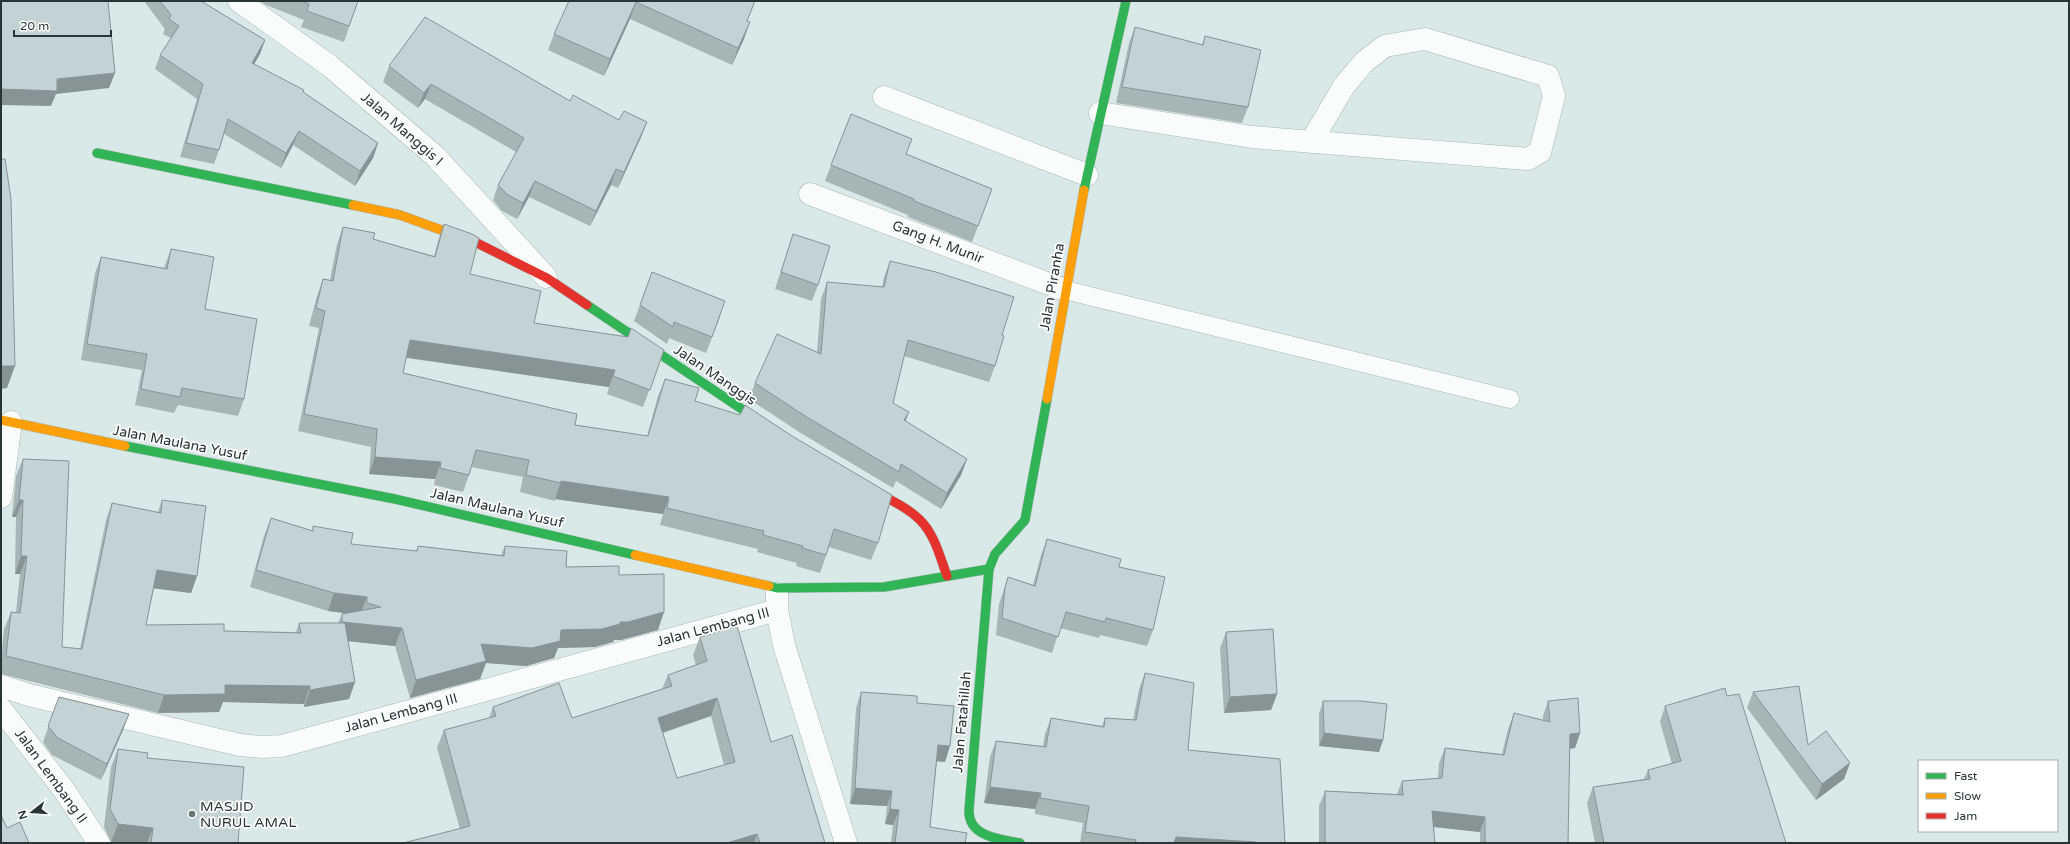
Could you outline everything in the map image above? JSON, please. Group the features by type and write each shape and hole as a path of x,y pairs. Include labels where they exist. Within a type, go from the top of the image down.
{"street":[{"name":"Jalan Manggis I","path":"239,1 330,66 435,156 547,278"},
{"name":"Jalan Piranha","path":"989,569 994,554 1025,520 1065,290 1087,175 1126,1"},
{"path":"1100,113 1252,137 1310,142 1528,159 1540,152 1554,96 1548,76 1425,38 1385,46 1364,62 1344,86 1310,142"},
{"path":"884,97 1087,175"},
{"name":"Jalan Manggis","path":"97,153 400,216 472,240 547,278 772,430"},
{"name":"Gang H. Munir","path":"810,194 1065,290"},
{"path":"1,497 6,421"},
{"name":"Jalan Maulana Yusuf","path":"6,421 93,440 395,499 777,588 884,587 989,569"},
{"path":"859,483 900,506 920,521 936,545 947,576"},
{"name":"Jalan Fatahillah","path":"989,569 970,800 970,821 976,830 984,834 1020,843"},
{"name":"Jalan Lembang III","path":"1,686 29,695 240,745 262,747 282,746 777,610 777,588"},
{"path":"777,610 784,645 846,843"},
{"name":"Jalan Lembang II","path":"1,709 64,790 99,843"}],"lane":[{"path":"1065,290 1510,398"}],"building":[{"path":"1,1 108,1 115,73 57,79 57,91 1,89"},
{"path":"160,1 201,1 265,40 252,63 304,90 303,92 378,143 360,171 299,131 286,153 228,119 219,150 186,143 203,84 160,55 179,26 169,19 171,15"},
{"path":"301,1 358,1 349,26 307,11 309,4"},
{"path":"569,1 755,1 747,21 750,22 738,48 636,2 610,59 554,34"},
{"path":"425,17 570,101 573,95 619,120 624,111 647,122 624,172 616,169 596,211 535,181 523,203 508,195 498,185 524,138 431,84 424,93 389,66"},
{"path":"1135,27 1203,45 1205,36 1261,50 1248,107 1122,87"},
{"path":"851,114 912,139 906,154 992,189 978,226 914,201 914,199 831,165"},
{"path":"1,159 5,159 11,199 15,366 1,366"},
{"path":"444,224 479,238 470,274 541,291 534,323 628,337 631,328 664,350 650,390 613,376 615,370 410,340 403,373 577,414 575,425 648,436 665,379 699,388 695,401 740,415 745,405 792,436 892,495 878,543 834,529 826,555 802,548 803,546 763,535 764,531 667,508 669,497 561,481 561,483 526,475 529,460 476,450 469,475 440,468 441,462 375,457 377,429 304,414 325,311 316,308 323,279 333,281 343,227 375,233 373,239 435,257"},
{"path":"793,234 830,246 818,285 781,272"},
{"path":"171,249 214,257 205,309 257,319 244,399 182,388 180,397 141,389 147,354 87,344 101,257 167,269"},
{"path":"890,261 936,272 1014,297 1002,335 1004,336 995,366 908,340 893,403 909,412 904,420 967,459 947,493 901,464 899,472 805,416 755,383 777,334 821,354 827,282 884,287"},
{"path":"652,272 725,301 712,337 674,322 673,327 640,305"},
{"path":"23,459 69,461 62,647 82,649 112,503 161,513 162,500 206,506 197,576 157,570 146,625 224,624 224,631 301,633 299,623 345,623 355,682 310,690 310,686 225,685 225,694 164,695 6,656 11,612 20,613 27,556 21,556 23,500 19,500"},
{"path":"271,518 313,531 313,526 353,533 351,544 417,551 418,546 504,556 505,546 567,551 566,567 619,566 619,575 664,574 664,612 628,622 620,622 620,624 602,629 561,630 560,641 532,648 481,644 486,661 416,680 402,628 342,622 342,614 381,607 367,603 367,597 334,593 256,570"},
{"path":"1047,539 1121,559 1119,567 1165,577 1153,630 1106,618 1105,622 1066,612 1058,637 1002,618 1005,588 1008,577 1035,586"},
{"path":"737,626 771,742 792,735 825,843 760,843 757,834 727,843 403,843 470,826 444,730 496,716 493,707 559,683 572,718 672,686 668,675 707,661 700,637","holes":["717,698 735,762 677,778 658,718"]},
{"path":"1273,629 1277,694 1230,697 1226,632"},
{"path":"1145,673 1194,683 1188,750 1280,759 1285,843 1255,843 1256,842 1176,837 1174,843 1135,843 1136,840 1085,832 1089,806 1040,798 1041,793 990,787 996,741 1046,747 1051,718 1104,727 1105,718 1136,720"},
{"path":"1799,686 1808,745 1826,731 1850,763 1822,784 1753,692"},
{"path":"1725,688 1727,696 1739,694 1786,843 1604,843 1593,787 1650,779 1648,770 1681,761 1665,706"},
{"path":"861,692 917,696 917,703 954,706 950,746 938,745 930,827 967,833 965,843 895,843 899,810 890,809 892,791 855,788"},
{"path":"59,697 129,714 107,764 58,738 48,726"},
{"path":"1578,698 1580,733 1570,734 1568,843 1485,843 1485,817 1432,811 1435,843 1325,843 1325,791 1403,795 1402,781 1442,778 1445,748 1504,755 1514,713 1550,722 1548,701"},
{"path":"1323,701 1361,701 1387,704 1383,740 1324,733"},
{"path":"118,749 148,753 147,758 244,767 238,843 151,843 153,828 118,824 110,809"},
{"path":"1,815 7,828 20,822 29,843 1,843"}],"traffic: fast":[{"path":"1084,190 1126,1"},
{"path":"97,153 353,205"},
{"path":"587,305 767,426"},
{"path":"1020,843 995,838 979,831 970,819 969,810 989,569 995,554 1025,520 1047,399"},
{"path":"125,446 395,499 635,555"},
{"path":"769,586 777,588 884,587 989,569"}],"traffic: slow":[{"path":"1047,399 1084,190"},
{"path":"353,205 400,215 477,243"},
{"path":"1,420 125,446"},
{"path":"635,555 769,586"}],"traffic: jam":[{"path":"477,243 547,278 587,305"},
{"path":"865,486 901,506 920,520 930,532 947,576"}],"place":[{"name":"MASJID NURUL AMAL","path":"192,814"}]}
